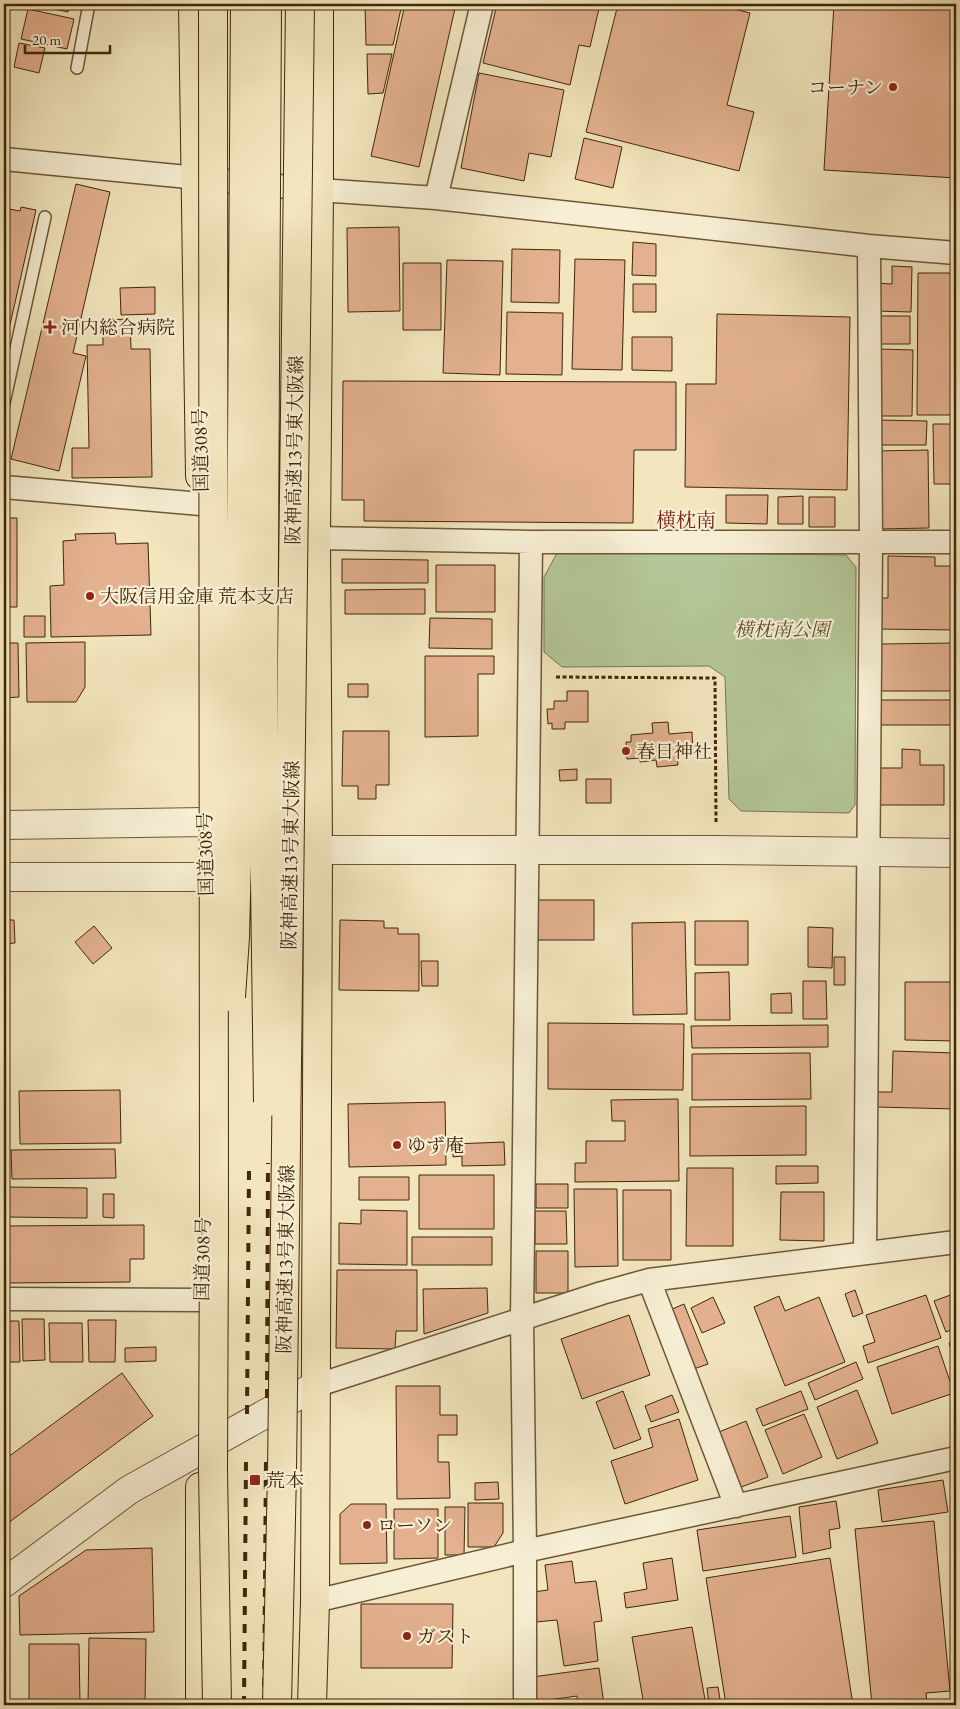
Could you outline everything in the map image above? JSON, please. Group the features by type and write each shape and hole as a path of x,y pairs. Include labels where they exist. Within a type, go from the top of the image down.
{"highway":[{"name":"国道308号","path":"193,4 206,877 200,1450 200,1705"},
{"path":"213,4 213,1470 217,1705"},
{"path":"214,1227 235,937 240,735 245,4"},
{"path":"267,4 264,734 270,1268 282,1471"},
{"name":"阪神高速13号東大阪線","path":"277,1705 282,1471 300,4"},
{"path":"312,1705 315,1601 318,850 316,538 319,4"}],"street":[{"path":"436,198 482,4"},
{"path":"4,159 196,176 319,190 436,198 869,246 956,253"},
{"path":"865,1253 871,543 869,246"},
{"path":"4,487 200,504"},
{"path":"316,538 531,542 956,542"},
{"path":"525,1705 522,1318 531,542"},
{"path":"4,825 205,822 318,850 716,850 956,853"},
{"path":"4,878 206,877 318,850"},
{"path":"4,1584 129,1490 315,1386 602,1292 648,1280 956,1242"},
{"path":"648,1280 736,1506"},
{"path":"4,1299 202,1300"},
{"path":"315,1601 525,1551 956,1458"}],"lane":[{"path":"77,68 89,4"},
{"path":"4,402 45,217"}],"path":[{"path":"530,677 715,678 716,850"}],"green space":[{"name":"横枕南公園","path":"558,551 846,555 856,567 855,805 849,813 741,811 729,799 725,677 709,666 562,667 544,652 544,577"}],"building":[{"path":"30,4 70,4 68,12"},
{"path":"365,4 402,4 393,45 366,45"},
{"path":"405,4 456,4 419,167 371,156"},
{"path":"497,4 600,4 590,47 579,45 570,85 483,63"},
{"path":"618,4 714,4 750,13 727,105 754,112 739,171 586,132"},
{"name":"コーナン","path":"834,4 956,4 956,178 824,170"},
{"path":"28,9 74,19 67,49 21,39"},
{"path":"19,43 45,48 39,73 14,67"},
{"path":"367,54 392,54 383,93 368,94"},
{"path":"479,73 564,90 551,157 529,153 524,181 461,168"},
{"path":"584,138 622,147 613,188 575,179"},
{"path":"76,184 110,192 73,353 86,356 59,471 11,459"},
{"path":"21,207 36,210 4,351 4,208 20,211"},
{"path":"399,227 400,311 348,312 347,228"},
{"path":"633,242 656,244 656,276 632,275"},
{"path":"512,249 560,250 559,303 511,302"},
{"path":"575,259 625,260 622,370 572,369"},
{"path":"447,260 503,261 500,375 443,373"},
{"path":"403,263 441,263 441,330 403,330"},
{"path":"892,266 912,267 911,312 875,311 876,283 892,284"},
{"path":"918,273 956,273 956,415 917,415"},
{"path":"633,284 656,284 656,312 633,312"},
{"path":"155,287 155,314 121,315 120,288"},
{"path":"507,312 563,313 562,375 506,374"},
{"path":"717,314 850,317 847,490 685,487 686,384 716,384"},
{"path":"876,316 910,316 910,344 875,344"},
{"path":"130,319 131,349 150,349 152,477 72,478 72,448 89,448 87,345 103,345 103,320"},
{"path":"632,337 672,337 672,371 632,370"},
{"path":"878,349 913,350 912,416 878,416"},
{"path":"343,381 676,382 676,450 634,450 633,523 364,521 364,500 342,500"},
{"path":"878,420 927,421 926,445 878,445"},
{"path":"933,424 956,424 956,484 934,484"},
{"path":"928,450 929,528 878,529 876,451"},
{"path":"726,495 768,495 767,524 726,523"},
{"path":"803,496 803,524 778,524 778,497"},
{"path":"809,497 835,497 835,527 809,527"},
{"path":"4,518 17,518 17,607 4,607"},
{"path":"115,533 116,544 148,543 151,635 51,637 50,586 64,585 63,541 76,540 75,534"},
{"path":"888,556 935,557 935,566 956,566 956,630 878,629 879,598 888,598"},
{"path":"342,559 428,560 428,583 342,583"},
{"path":"436,565 495,565 495,612 436,612"},
{"path":"425,589 425,614 345,614 345,590"},
{"path":"24,616 45,616 45,637 24,637"},
{"path":"430,618 492,619 492,649 429,648"},
{"path":"85,642 85,687 76,702 27,702 26,643"},
{"path":"4,643 18,643 19,697 4,698"},
{"path":"956,643 956,691 880,691 879,644"},
{"path":"425,656 494,656 494,674 478,674 478,736 425,737"},
{"path":"348,684 368,684 368,697 348,697"},
{"path":"567,691 588,691 588,722 565,722 565,729 552,729 552,723 548,724 547,709 554,709 554,701 567,701"},
{"path":"880,700 956,700 956,725 880,725"},
{"path":"668,722 669,734 692,732 693,753 677,754 678,765 657,767 656,760 640,762 640,758 627,759 626,742 631,742 631,735 653,733 652,723"},
{"path":"343,731 389,731 389,785 376,785 376,799 358,799 358,786 342,786"},
{"path":"954,734 956,734 956,810 953,810"},
{"path":"902,749 920,750 920,765 944,765 944,805 877,805 878,768 902,768"},
{"path":"577,769 577,780 560,781 559,770"},
{"path":"586,779 611,779 611,803 586,803"},
{"path":"538,900 594,900 594,940 538,940"},
{"path":"4,920 14,920 15,943 4,944"},
{"path":"340,920 384,921 384,928 398,928 398,934 419,934 419,991 339,990"},
{"path":"695,921 748,921 748,965 695,965"},
{"path":"685,922 687,1014 633,1015 632,923"},
{"path":"94,926 112,948 93,964 75,942"},
{"path":"808,927 833,928 832,968 808,967"},
{"path":"834,957 845,957 845,985 834,985"},
{"path":"421,961 438,961 438,986 422,986"},
{"path":"729,972 730,1020 695,1020 695,973"},
{"path":"803,981 826,981 827,1019 803,1019"},
{"path":"905,982 956,982 956,1041 905,1040"},
{"path":"791,993 792,1013 771,1013 771,994"},
{"path":"548,1023 684,1024 683,1090 548,1089"},
{"path":"828,1025 828,1047 692,1048 691,1026"},
{"path":"893,1051 956,1053 956,1109 876,1107 877,1092 892,1092"},
{"path":"810,1053 811,1099 692,1100 692,1054"},
{"path":"120,1090 121,1143 20,1144 19,1091"},
{"path":"678,1099 679,1181 575,1182 575,1163 586,1163 586,1141 625,1141 625,1121 612,1121 611,1100"},
{"path":"445,1102 446,1165 349,1167 348,1104"},
{"path":"806,1106 806,1155 690,1156 690,1107"},
{"path":"504,1142 505,1165 462,1166 462,1156 453,1157 453,1144"},
{"path":"115,1149 116,1178 12,1179 11,1150"},
{"path":"776,1166 818,1166 818,1183 776,1184"},
{"path":"687,1168 733,1168 733,1246 686,1246"},
{"path":"419,1175 494,1175 494,1229 419,1229"},
{"path":"359,1177 409,1177 409,1200 359,1200"},
{"path":"536,1184 568,1184 568,1208 536,1208"},
{"path":"7,1187 87,1188 87,1218 7,1217"},
{"path":"574,1189 617,1189 618,1266 575,1267"},
{"path":"623,1190 671,1190 671,1260 623,1260"},
{"path":"781,1192 824,1192 824,1241 780,1240"},
{"path":"103,1194 114,1194 114,1218 103,1217"},
{"path":"361,1210 407,1211 407,1265 339,1264 339,1223 361,1224"},
{"path":"535,1211 566,1211 567,1244 535,1244"},
{"path":"144,1225 144,1259 130,1259 130,1282 6,1283 5,1226"},
{"path":"412,1237 492,1237 492,1265 412,1265"},
{"path":"536,1251 568,1251 568,1293 536,1293"},
{"path":"337,1270 417,1270 417,1331 396,1331 395,1349 336,1348"},
{"path":"487,1288 488,1313 424,1334 423,1289"},
{"path":"855,1290 863,1313 853,1317 845,1294"},
{"path":"956,1293 956,1328 946,1332 934,1301"},
{"path":"926,1295 941,1338 868,1363 863,1346 875,1342 866,1315"},
{"path":"779,1296 785,1311 819,1297 845,1362 785,1386 754,1307"},
{"path":"713,1297 725,1323 702,1333 691,1308"},
{"path":"684,1304 708,1364 688,1371 665,1312"},
{"path":"629,1315 650,1375 582,1399 561,1339"},
{"path":"22,1319 44,1319 45,1360 23,1361"},
{"path":"88,1320 116,1320 115,1362 89,1362"},
{"path":"4,1321 19,1321 20,1362 4,1362"},
{"path":"49,1323 82,1323 83,1362 50,1362"},
{"path":"956,1340 956,1366 949,1343"},
{"path":"938,1346 954,1393 892,1414 877,1367"},
{"path":"156,1347 156,1361 125,1362 125,1348"},
{"path":"856,1362 863,1379 815,1400 808,1383"},
{"path":"122,1373 153,1416 4,1526 4,1460"},
{"path":"396,1386 440,1386 440,1415 457,1415 457,1435 438,1435 438,1462 449,1462 450,1498 397,1499"},
{"path":"857,1390 878,1443 837,1459 817,1407"},
{"path":"623,1391 641,1439 614,1449 596,1402"},
{"path":"801,1391 808,1409 763,1426 756,1409"},
{"path":"672,1395 679,1412 651,1422 645,1406"},
{"path":"804,1414 822,1457 783,1474 765,1430"},
{"path":"679,1419 698,1480 625,1504 611,1461 653,1447 648,1429"},
{"path":"746,1421 768,1477 736,1489 714,1434"},
{"path":"943,1480 948,1512 882,1522 878,1490"},
{"path":"498,1482 499,1499 475,1500 475,1483"},
{"path":"836,1501 840,1528 829,1530 831,1548 803,1554 799,1507"},
{"path":"468,1503 503,1503 503,1533 494,1547 468,1547"},
{"path":"351,1504 386,1504 387,1563 340,1564 340,1514"},
{"path":"445,1507 465,1507 464,1555 445,1555"},
{"path":"394,1509 438,1509 438,1558 394,1559"},
{"path":"790,1516 796,1557 703,1571 697,1530"},
{"path":"934,1521 950,1691 926,1693 927,1705 872,1705 855,1529"},
{"path":"152,1548 154,1632 20,1635 19,1596 86,1550"},
{"path":"672,1558 678,1600 626,1608 624,1593 647,1589 643,1563"},
{"path":"830,1558 853,1705 726,1705 706,1578"},
{"path":"572,1561 575,1583 596,1581 602,1621 594,1622 598,1661 564,1666 557,1620 536,1622 533,1592 548,1590 545,1565"},
{"name":"ガスト","path":"361,1604 453,1604 452,1668 361,1668"},
{"path":"692,1627 706,1705 644,1705 632,1637"},
{"path":"89,1638 146,1639 145,1705 88,1705"},
{"path":"29,1644 79,1644 80,1705 29,1705"},
{"path":"599,1668 604,1705 578,1705 577,1696 535,1702 532,1677"},
{"path":"718,1687 721,1705 709,1705 707,1688"},
{"path":"956,1700 956,1705 935,1705 935,1703"}],"railway":[{"path":"251,800 255,214"},
{"path":"270,797 273,215"},
{"path":"267,1398 268,1163"},
{"path":"247,1414 249,1168"},
{"path":"264,1705 266,1455"},
{"path":"244,1705 246,1461"}],"place":[{"name":"コーナン","path":"893,87"},
{"name":"河内総合病院","path":"50,327"},
{"name":"大阪信用金庫 荒本支店","path":"90,596"},
{"name":"春日神社","path":"626,751"},
{"name":"ゆず庵","path":"397,1145"},
{"name":"荒本","path":"255,1480"},
{"name":"ローソン","path":"367,1525"},
{"name":"ガスト","path":"407,1636"}],"district":[{"name":"横枕南","path":"686,520"}]}
